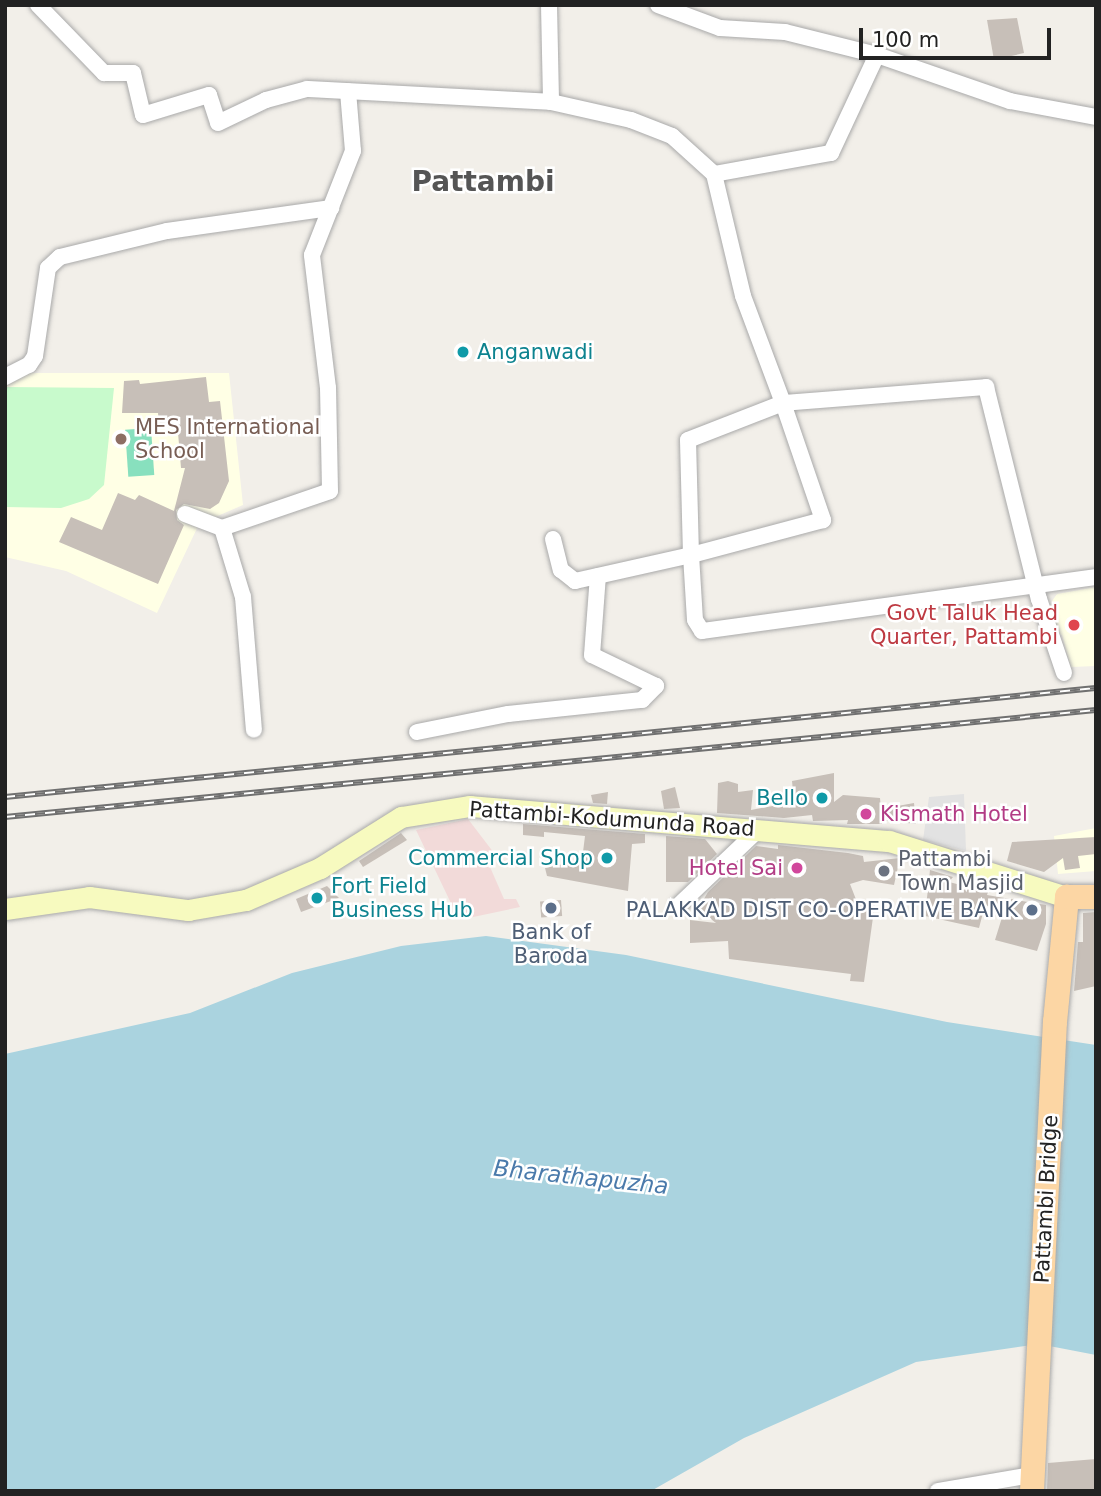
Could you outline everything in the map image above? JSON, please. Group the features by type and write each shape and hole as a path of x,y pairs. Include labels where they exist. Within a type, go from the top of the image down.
{"main road":[{"name":"Pattambi-Kodumunda Road","path":"5,909 89,897 188,910 246,900 320,868 401,817 470,806 890,841 1067,897"},
{"path":"1067,897 1096,897"},
{"name":"Pattambi Bridge","path":"1032,1483 1055,1022 1067,897"}],"street":[{"path":"38,5 104,73 133,73 143,115 209,95 218,123 267,100 307,89 551,102 631,120 672,136 714,174 743,296 823,520 691,555 575,581 561,570 553,539"},
{"path":"550,5 551,102"},
{"path":"658,5 720,28 785,32 877,55 1010,101 1096,117"},
{"path":"714,174 831,153 877,55"},
{"path":"185,514 222,528 330,491 328,388 312,255 353,151 348,91"},
{"path":"5,377 29,365 35,356 48,268 60,257 167,231 331,208"},
{"path":"1064,673 1038,584 986,387 783,403 688,440 695,620 702,631 1038,584 1096,576"},
{"path":"222,528 243,597 254,730"},
{"path":"417,732 508,714 642,700 656,686 593,655 598,576"},
{"path":"680,905 758,830"},
{"path":"938,1491 1032,1483"}],"shaded area":[{"name":"MES International School","path":"5,373 229,373 243,505 199,524 157,613 66,571 5,557"},
{"name":"Govt Taluk Head Quarter, Pattambi","path":"1096,587 1096,666 1071,667 1062,635 1053,632 1052,618 1058,617 1052,601 1057,594"},
{"path":"964,794 966,851 923,840 929,797"},
{"path":"468,819 494,853 490,867 504,899 516,899 520,907 459,920 416,830"},
{"path":"1096,828 1096,871 1058,874 1054,836"}],"green space":[{"path":"5,387 114,388 104,485 89,499 61,508 5,507"},
{"path":"151,428 154,475 128,477 125,430"}],"water":[{"name":"Bharathapuzha","path":"486,936 626,955 947,1022 1096,1045 1096,1355 1039,1344 916,1362 744,1438 651,1491 5,1491 5,1054 190,1013 292,973 401,946"}],"building":[{"path":"1017,18 1024,53 994,60 987,20"},
{"path":"206,377 209,402 220,401 229,481 219,503 210,509 184,504 176,510 177,520 184,525 158,584 59,542 71,517 102,530 118,493 135,500 139,495 174,511 185,468 181,468 177,421 159,423 158,413 122,413 124,381 139,380 140,384"},
{"path":"834,773 834,802 843,795 880,798 881,809 914,803 916,824 882,820 882,824 847,824 848,820 813,821 812,815 784,818 717,813 718,783 728,781 738,784 738,792 753,790 751,810 794,802 792,781"},
{"path":"675,787 680,808 664,809 661,791"},
{"path":"608,792 607,804 593,803 591,795"},
{"name":"Commercial Shop","path":"523,824 645,834 645,843 632,844 628,891 547,876 545,868 582,860 585,836 544,832 544,837 523,835"},
{"path":"401,833 407,840 363,867 359,861"},
{"path":"666,836 705,839 717,854 688,882 666,882"},
{"path":"1096,837 1096,854 1078,856 1080,868 1065,870 1063,858 1044,872 1007,861 1012,842"},
{"path":"778,845 848,853 863,856 864,862 900,858 894,885 863,880 850,884 857,902 875,903 864,982 850,981 851,974 729,959 728,941 690,943 690,920 716,923 698,909 708,892 756,846 778,849"},
{"path":"930,870 953,877 949,882 988,892 987,895 1046,905 1046,924 1037,951 995,940 1004,911 985,905 979,928 925,916"},
{"name":"Fort Field Business Hub","path":"327,886 339,898 301,912 296,899"},
{"name":"Bank of Baroda","path":"561,900 562,916 541,917 540,901"},
{"path":"1096,912 1096,986 1074,991 1078,942 1083,942 1083,913"},
{"path":"1096,1459 1096,1491 1047,1491 1048,1463"}],"railway":[{"path":"5,797 1096,688"},
{"path":"5,817 1096,710"}],"place":[{"name":"Anganwadi","path":"463,352"},
{"name":"MES International School","path":"121,439"},
{"name":"Govt Taluk Head Quarter, Pattambi","path":"1074,625"},
{"name":"Bello","path":"822,798"},
{"name":"Kismath Hotel","path":"866,814"},
{"name":"Commercial Shop","path":"607,858"},
{"name":"Hotel Sai","path":"797,868"},
{"name":"Pattambi Town Masjid","path":"884,871"},
{"name":"Fort Field Business Hub","path":"317,898"},
{"name":"Bank of Baroda","path":"551,908"},
{"name":"PALAKKAD DIST CO-OPERATIVE BANK","path":"1032,910"}],"district":[{"name":"Pattambi","path":"483,182"}]}
